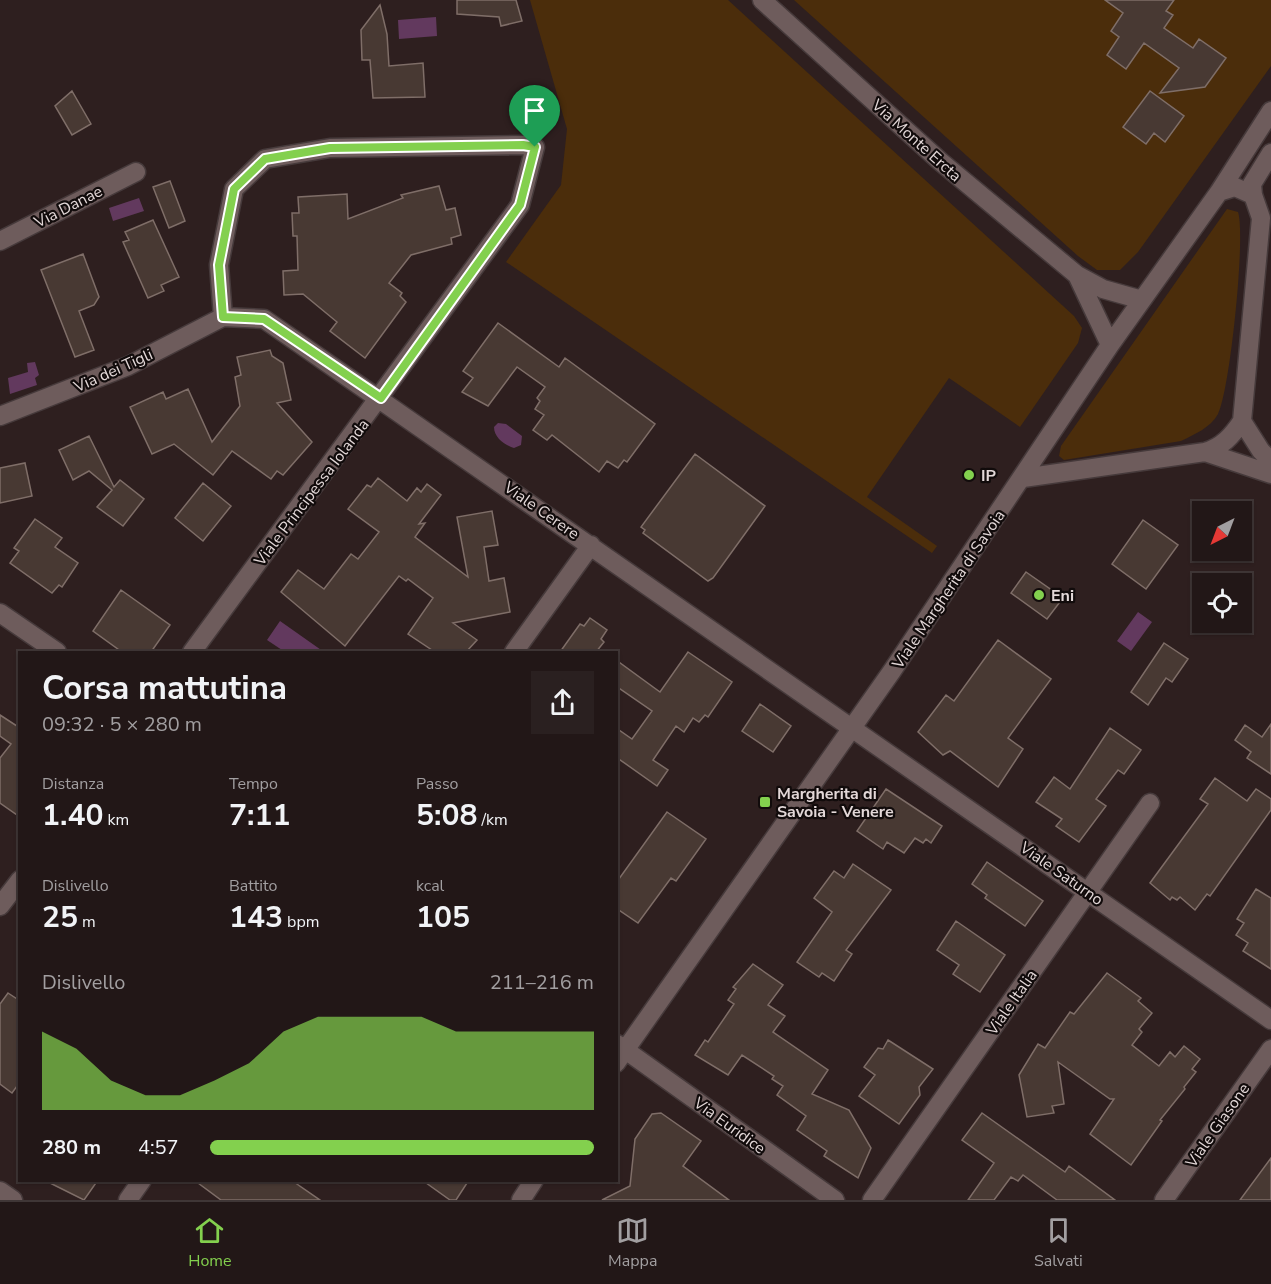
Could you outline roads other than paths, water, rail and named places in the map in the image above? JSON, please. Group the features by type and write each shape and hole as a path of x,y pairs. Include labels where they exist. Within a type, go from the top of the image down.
{"street":[{"name":"Via Monte Ercta","path":"762,0 941,162 1077,275"},
{"name":"Viale Margherita di Savoia","path":"620,1052 852,729 1023,478 1110,345 1219,192 1271,111"},
{"name":"Viale Principessa Iolanda","path":"193,651 381,398 520,205 535,147 523,145 330,148 265,159 234,189 219,265 223,317"},
{"path":"1023,478 1205,452 1221,445 1234,434 1242,421 1262,232 1259,206 1253,195 1252,184 1271,153"},
{"name":"Via Danae","path":"0,241 136,172"},
{"path":"1219,192 1235,187 1253,195"},
{"path":"1077,275 1103,289 1142,300"},
{"path":"1077,275 1110,345"},
{"name":"Viale Cerere","path":"223,317 264,319 381,398 852,729"},
{"name":"Via dei Tigli","path":"0,416 128,366 223,317"},
{"path":"1242,421 1256,445 1271,461"},
{"path":"1205,452 1271,474"},
{"path":"1038,453 1037,462 1041,469 1053,475"},
{"path":"515,651 591,545"},
{"path":"0,614 56,651"},
{"name":"Viale Saturno","path":"852,729 1271,1020"},
{"name":"Viale Italia","path":"872,1200 1150,803"},
{"path":"0,906 18,883"},
{"name":"Viale Giasone","path":"1164,1200 1271,1049"},
{"name":"Via Euridice","path":"620,1052 835,1200"},
{"path":"520,1200 533,1182"},
{"path":"0,1191 13,1200"}],"place":[{"name":"IP","path":"969,475"},
{"name":"Eni","path":"1039,595"},
{"name":"Margherita di Savoia - Venere","path":"765,802"}]}
